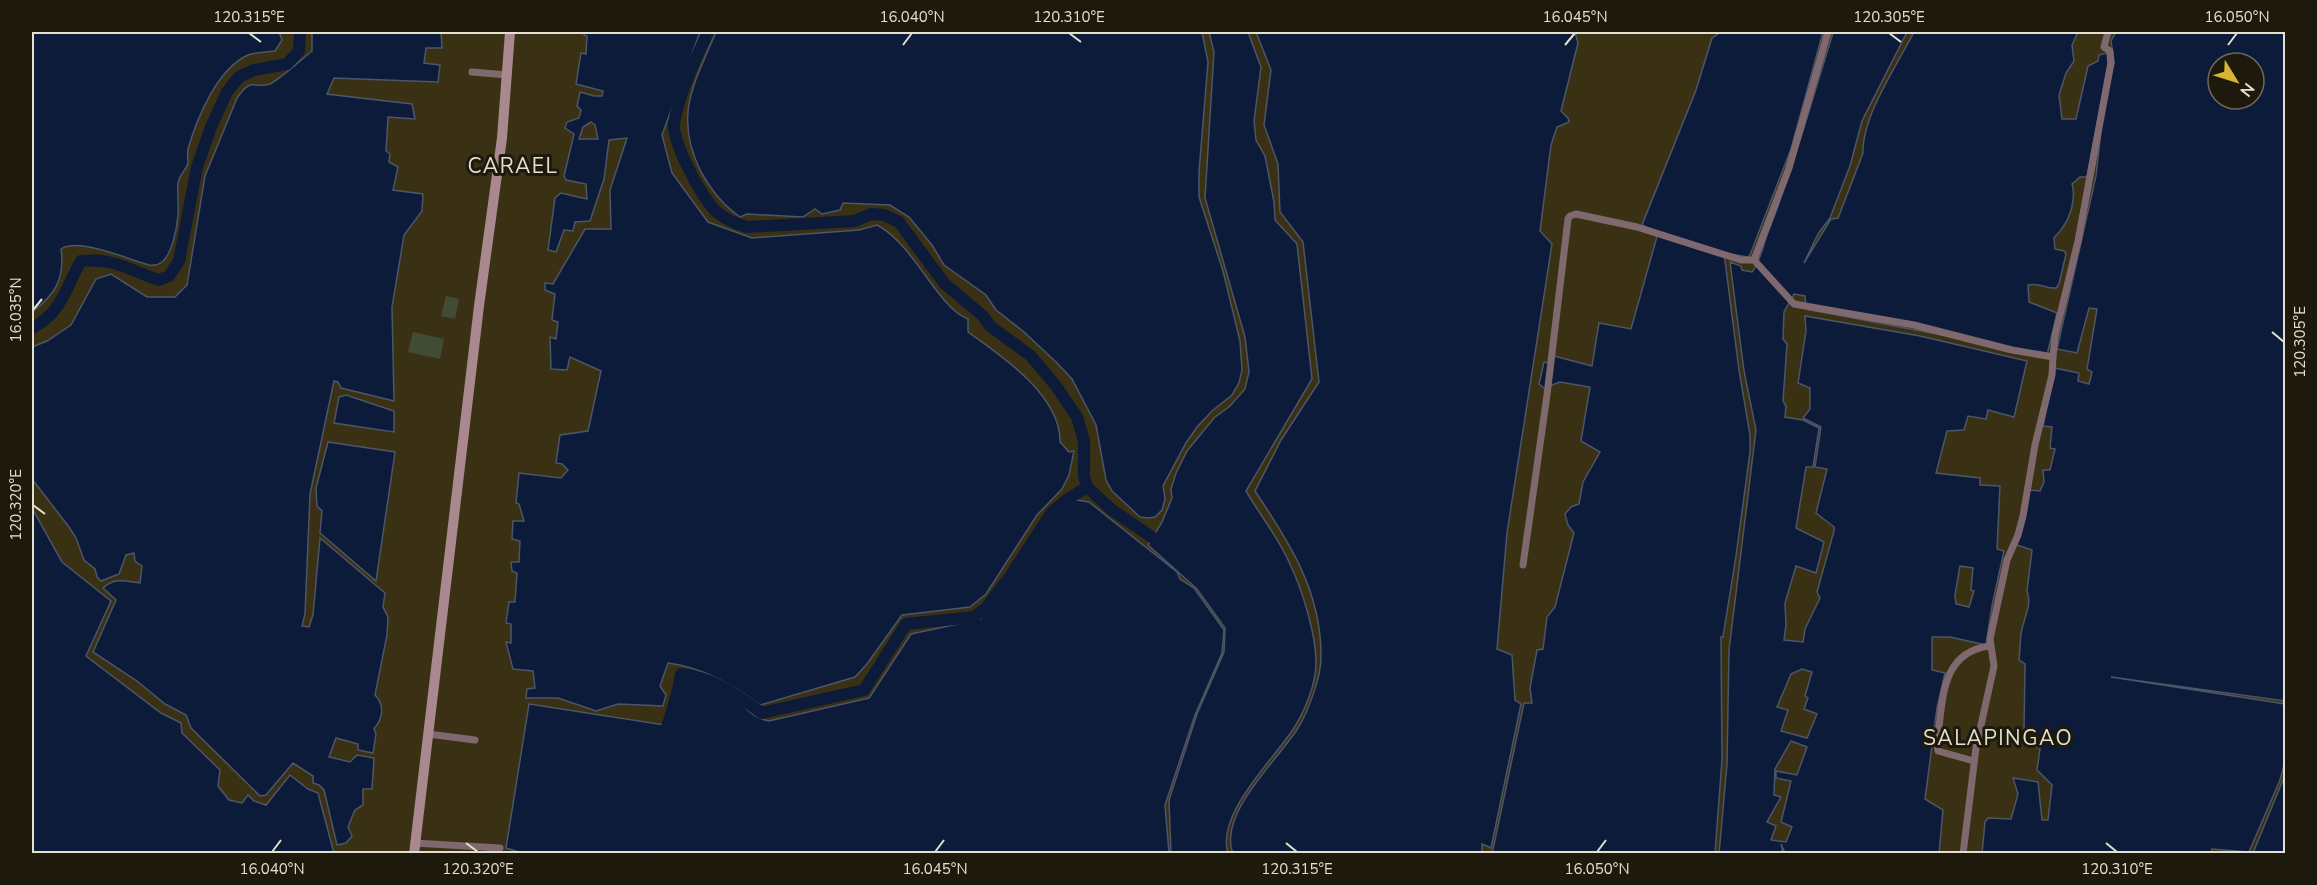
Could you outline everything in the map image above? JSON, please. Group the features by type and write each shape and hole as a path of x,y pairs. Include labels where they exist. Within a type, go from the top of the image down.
{"street":[{"path":"500,848 414,848 479,306 502,138 510,32"},
{"path":"1756,262 1789,168 1828,32"},
{"path":"1963,854 1974,760 1994,666 1994,656 1990,646 2007,560 2023,516 2035,445 2052,375 2055,336 2078,241 2111,63 2110,50 2104,47 2109,32"},
{"path":"472,72 507,75"},
{"path":"1523,564 1570,216 1576,214 1637,227 1741,260 1756,262 1791,302 1918,326 2012,350 2053,357"},
{"path":"1974,760 1938,751 1937,744 1947,684 1954,663 1976,648 1990,646"},
{"path":"428,734 475,740"}],"green space":[{"path":"446,296 459,299 455,319 441,316"},
{"path":"413,332 444,339 440,359 408,352"}],"water":[{"path":"32,32 279,32 282,40 275,51 251,54 237,62 218,83 203,109 188,151 188,163 179,180 176,227 166,258 159,264 151,265 92,247 69,246 61,249 60,278 57,285 47,299 32,312"},
{"path":"312,32 441,32 442,48 426,48 424,63 440,65 438,82 334,78 327,94 412,104 415,119 388,117 386,151 390,154 389,162 398,167 393,190 423,194 422,211 404,235 392,307 394,401 341,388 338,382 334,381 310,494 305,614 302,626 309,627 313,615 320,538 385,593 383,607 388,617 387,635 375,695 382,712 374,729 376,734 373,753 358,750 358,744 336,738 329,757 350,762 357,755 374,758 372,789 363,789 363,805 355,810 348,827 352,836 346,843 337,845 324,790 313,783 313,776 293,763 266,795 260,796 191,728 186,715 165,704 137,681 93,652 116,600 103,588 116,581 140,583 142,566 135,561 134,553 126,555 119,574 101,581 95,569 84,560 76,538 69,527 32,479 32,347 47,341 71,325 96,279 111,274 147,297 175,297 187,285 205,176 237,98 250,85 274,82 312,51"},
{"path":"584,32 700,32 662,135 672,173 708,222 752,238 859,230 877,225 902,246 946,302 968,319 968,332 1012,365 1040,393 1058,425 1060,442 1069,452 1074,451 1069,475 1062,489 1037,515 986,594 970,607 902,615 855,677 760,705 716,678 693,668 668,663 660,686 666,695 663,706 618,704 596,711 558,698 526,698 527,689 535,688 533,671 513,669 506,642 511,643 511,624 506,623 509,602 515,602 517,573 512,571 511,562 519,562 520,541 512,539 513,521 524,521 519,504 516,503 519,473 561,478 568,470 562,464 556,463 560,435 588,431 601,371 570,357 567,370 551,369 550,337 556,339 558,322 552,320 555,294 545,290 545,283 553,284 585,229 611,229 610,190 627,138 609,140 604,179 590,221 575,222 573,231 564,230 556,252 548,250 555,198 561,193 587,199 586,184 566,180 564,176 574,134 565,128 567,122 579,118 581,110 577,106 580,92 602,96 603,91 576,84 581,53 586,54 587,36","holes":["591,122 595,125 598,139 579,139 583,127"]},
{"path":"716,32 1202,32 1208,62 1199,197 1223,271 1240,341 1242,370 1239,383 1232,395 1212,411 1186,443 1163,486 1165,499 1162,510 1155,517 1140,517 1112,491 1106,480 1096,425 1072,379 1024,332 996,310 986,295 944,265 932,245 909,217 890,205 843,203 840,210 822,214 815,209 803,217 747,214 740,217 713,191 701,172 693,152 688,134 688,117 694,84"},
{"path":"1209,32 1248,32 1261,67 1254,121 1256,140 1265,156 1275,220 1297,244 1312,379 1246,491 1280,544 1294,573 1311,625 1316,663 1312,689 1296,724 1237,806 1226,838 1228,853 1171,854 1169,800 1197,714 1224,652 1225,628 1197,589 1148,545 1162,522 1172,498 1171,489 1176,473 1187,451 1214,418 1230,406 1245,389 1249,372 1245,337 1205,198 1214,52"},
{"path":"1256,32 1575,32 1578,43 1561,111 1569,122 1557,127 1551,145 1540,231 1552,244 1507,533 1497,649 1512,655 1515,700 1521,704 1491,848 1482,844 1482,853 1233,854 1230,838 1234,822 1252,788 1302,721 1310,704 1321,658 1320,634 1310,590 1292,550 1255,491 1281,440 1319,382 1303,242 1280,212 1278,164 1264,125 1271,70"},
{"path":"1721,32 1823,32 1791,149 1750,255 1748,257 1724,253 1750,435 1750,452 1736,556 1723,637 1721,637 1722,760 1715,853 1492,854 1524,703 1532,703 1530,688 1537,650 1543,649 1547,617 1555,607 1574,533 1568,525 1565,514 1571,507 1579,504 1583,482 1600,452 1581,441 1590,387 1560,382 1544,388 1539,384 1544,362 1552,364 1554,356 1592,366 1599,323 1631,329 1658,233 1642,225 1696,90 1712,38"},
{"path":"1907,32 1862,121 1850,166 1830,218 1818,234 1804,263 1831,219 1838,218 1863,153 1864,139 1874,107 1914,32 2078,32 2072,45 2074,61 2066,73 2059,95 2062,119 2076,119 2088,66 2098,61 2099,55 2107,53 2108,64 2087,177 2080,177 2072,184 2073,200 2070,212 2066,223 2054,238 2055,249 2064,251 2066,254 2059,284 2056,288 2036,284 2028,285 2029,302 2057,313 2047,355 1806,309 1805,296 1794,294 1784,312 1783,339 1787,344 1783,401 1786,406 1785,417 1803,420 1819,428 1813,467 1806,467 1796,528 1824,542 1816,573 1796,566 1785,603 1784,640 1803,642 1805,629 1820,598 1817,592 1834,531 1834,527 1816,513 1827,469 1815,467 1821,427 1803,418 1810,409 1810,388 1798,383 1806,331 1805,316 1920,336 2027,361 2014,417 1988,410 1986,419 1968,416 1964,430 1947,431 1936,473 1980,478 1980,485 2000,486 1997,549 2004,551 1986,645 1950,637 1932,637 1932,670 1945,673 1937,708 1925,799 1943,810 1939,853 1785,853 1781,844 1783,853 1719,854 1727,764 1729,650 1756,430 1744,371 1730,262 1741,266 1742,270 1752,272 1758,263 1787,182 1833,33","holes":["1960,566 1973,568 1971,590 1974,591 1969,607 1956,604 1955,595","1802,669 1812,672 1804,709 1817,714 1807,738 1781,731 1788,710 1777,707 1791,674","1791,741 1807,747 1797,775 1776,771 1776,778 1791,781 1781,822 1792,827 1786,842 1771,840 1776,826 1767,822 1781,797 1774,795 1775,769"]},
{"path":"2116,32 2285,32 2285,701 2111,677 2285,704 2285,761 2280,780 2249,852 2212,849 2210,854 1982,854 1985,822 1988,818 2011,819 2018,794 2013,778 2038,782 2042,820 2048,820 2052,785 2037,770 2040,749 2030,743 2031,735 2024,732 2025,664 2019,660 2022,630 2029,602 2027,591 2032,550 2017,545 2028,490 2040,491 2044,482 2043,470 2050,470 2055,449 2050,448 2052,427 2043,426 2054,368 2079,373 2078,381 2089,384 2092,372 2087,369 2097,309 2089,308 2077,353 2057,349 2096,176 2103,113 2114,62 2111,41"},
{"path":"346,395 394,411 394,432 334,423 339,397"},
{"path":"328,442 395,452 376,581 320,533 322,511 317,506 316,488"},
{"path":"1077,500 1089,502 1177,572 1180,579 1194,588 1224,630 1222,653 1195,715 1165,805 1169,853 663,853 657,831 657,778 685,678 709,682 730,694 752,714 769,721 869,698 911,634 981,619 1016,574 1048,521 1056,512"},
{"path":"32,508 62,562 111,601 86,656 161,713 181,723 182,733 220,770 218,786 229,800 242,803 248,795 254,801 266,805 290,775 308,789 318,793 334,853 32,853"},
{"path":"529,704 665,725 650,775 657,853 525,854 506,848"},
{"path":"2285,775 2285,853 2253,853"}],"waterway":[{"path":"32,328 42,322 57,307 81,261 113,263 159,280 169,276 179,261 197,167 211,127 227,92 239,77 254,70 287,64 299,51 300,32"},
{"path":"708,32 684,88 674,123 674,131 697,185 712,207 725,218 747,227 855,221 871,214 884,215 899,222 944,283 983,316 990,326 1031,356 1056,386 1077,417 1084,441 1084,476 1087,487 1112,510 1165,546"},
{"path":"661,854 654,812 654,779 681,674 714,683 762,713 864,690 906,624 974,617 986,608 1011,575 1052,512 1087,487"}],"district":[{"name":"CARAEL","path":"513,166"},
{"name":"SALAPINGAO","path":"1998,738"}]}
